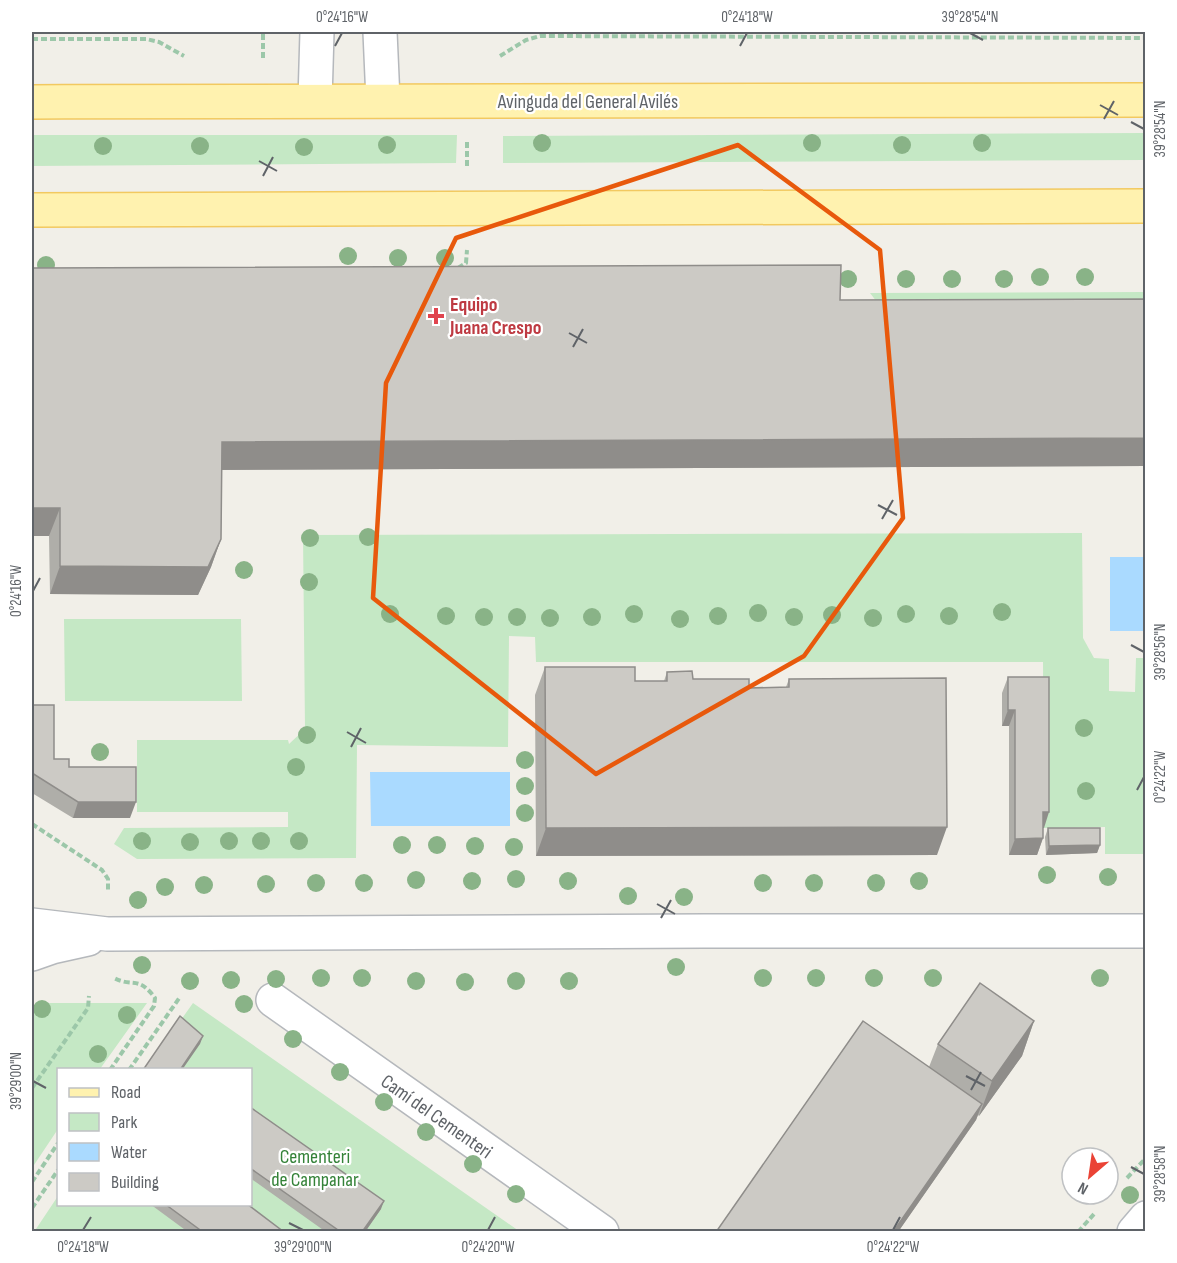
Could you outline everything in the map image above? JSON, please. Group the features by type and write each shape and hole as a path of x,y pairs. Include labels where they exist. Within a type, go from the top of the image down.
{"main road":[{"name":"Avinguda del General Avilés","path":"32,102 1146,100"},
{"path":"32,210 1146,206"}],"street":[{"path":"315,100 317,32"},
{"path":"380,32 383,100"},
{"path":"32,925 107,934 1146,931"},
{"path":"32,954 107,934"},
{"name":"Camí del Cementeri","path":"273,1000 602,1232"},
{"path":"1134,1232 1146,1218"}],"path":[{"path":"494,57 501,56 526,40 540,36 1146,38"},
{"path":"32,39 146,39 159,42 187,57"},
{"path":"32,1088 88,1008 89,996"},
{"path":"130,1068 180,997"},
{"path":"32,1182 57,1144"},
{"path":"32,1208 57,1171"}],"highlighted area":[{"path":"738,145 880,250 903,518 804,656 596,774 373,598 386,383 456,238"}],"green space":[{"path":"1145,133 1145,160 503,163 503,136"},
{"path":"32,135 457,135 456,163 32,166"},
{"path":"1145,292 1145,327 897,328 870,293"},
{"path":"1082,533 1083,638 1094,658 1109,659 1109,691 1135,692 1136,658 1145,658 1145,854 1105,854 1105,827 1044,828 1043,662 536,662 535,637 509,636 508,747 357,745 356,858 137,859 114,844 124,828 288,827 288,812 137,812 137,740 288,740 289,744 305,729 303,535"},
{"path":"64,619 241,619 242,701 65,701"},
{"path":"37,1003 147,1003 101,1068 57,1068 57,1130 32,1168 32,1011"},
{"name":"Cementeri de Campanar","path":"193,1003 519,1231 34,1232 57,1198 57,1206 252,1206 252,1068 147,1068"}],"water":[{"path":"1110,557 1145,557 1145,631 1110,631"},
{"path":"370,772 510,772 510,826 371,826"}],"building":[{"path":"841,265 840,300 1146,299 1146,438 222,442 221,539 208,567 60,566 60,508 32,508 32,268"},
{"path":"545,667 635,667 635,681 667,681 667,672 692,671 693,679 749,679 749,688 789,687 789,679 946,678 947,827 546,828"},
{"path":"1008,677 1049,677 1049,812 1043,812 1043,838 1015,839 1015,710 1008,710"},
{"path":"32,705 54,705 54,759 69,759 69,767 136,767 136,802 78,802 32,773"},
{"path":"1048,828 1100,828 1100,845 1049,846"},
{"path":"980,983 1034,1021 992,1081 938,1044"},
{"path":"180,1016 203,1036 181,1068 144,1068"},
{"path":"863,1021 982,1104 893,1232 716,1232"},
{"path":"252,1108 384,1201 362,1232 341,1232 252,1169"},
{"path":"168,1206 250,1206 284,1232 203,1232"}],"place":[{"name":"Equipo Juana Crespo","path":"436,316"}]}
